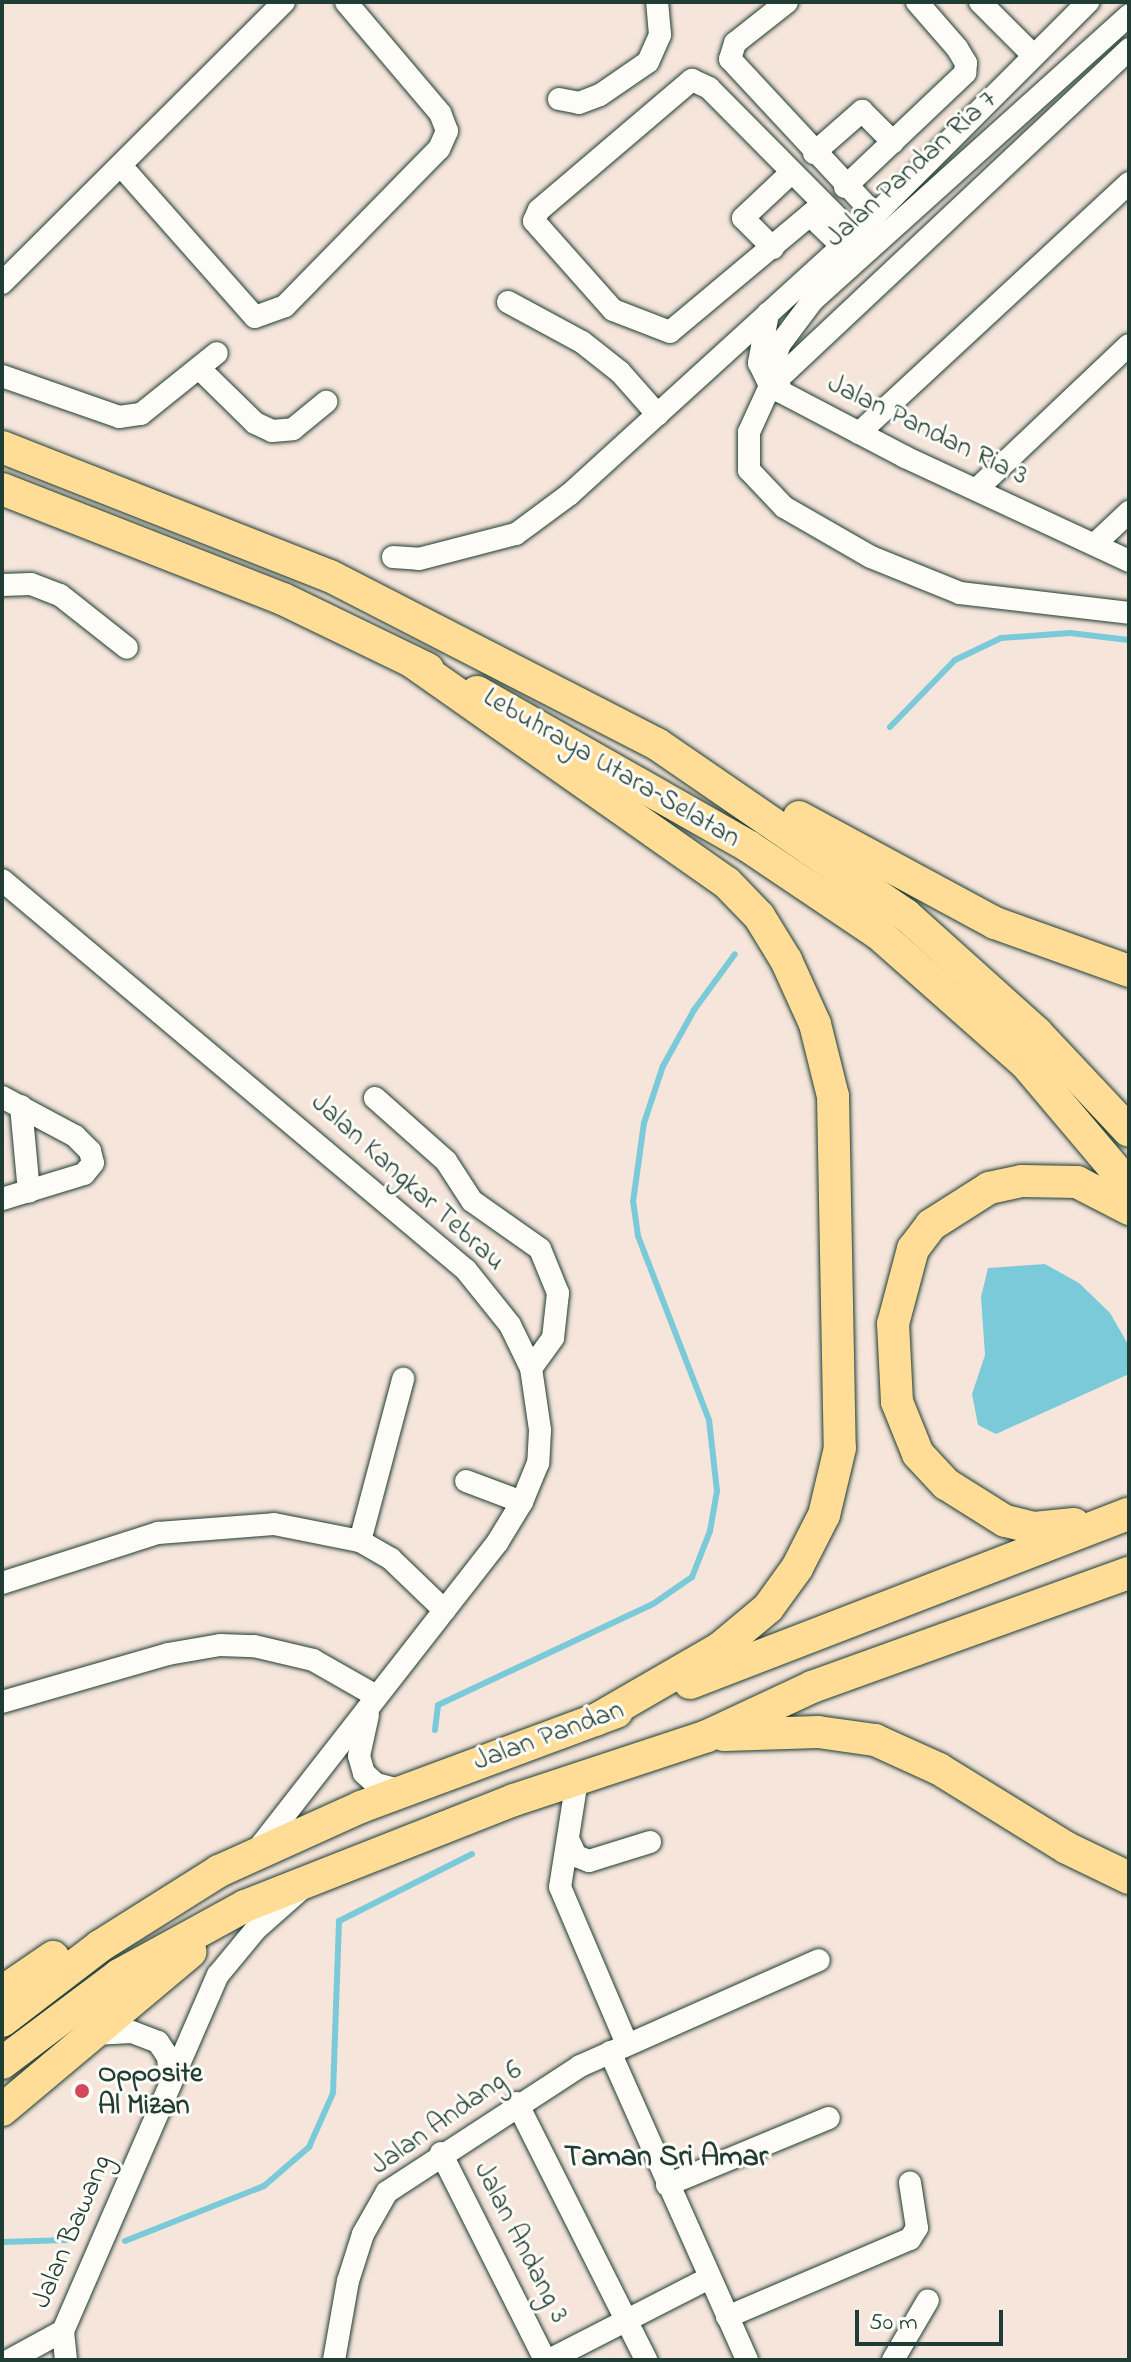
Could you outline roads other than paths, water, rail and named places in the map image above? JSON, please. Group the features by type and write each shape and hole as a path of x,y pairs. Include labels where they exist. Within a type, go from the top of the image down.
{"highway":[{"name":"Lebuhraya Utara–Selatan","path":"2,447 330,576 657,744 906,915 1037,1033 1129,1131"},
{"name":"Lebuhraya Utara–Selatan","path":"2,489 283,599 518,712 640,782 879,934 1026,1064 1129,1186"},
{"path":"411,661 727,883 759,916 786,960 815,1024 833,1096 840,1448 824,1515 797,1568 768,1608 720,1648 596,1720"},
{"path":"657,744 995,923 1129,971"},
{"path":"1120,1517 1034,1528 1005,1521 946,1484 918,1454 897,1402 893,1324 913,1249 931,1225 989,1188 1022,1181 1077,1182 1129,1209"},
{"name":"Jalan Pandan","path":"2,2021 100,1946 219,1871 402,1791 596,1720 1120,1517"},
{"name":"Jalan Pandan","path":"2,2063 119,1975 245,1906 577,1780 707,1736 812,1687 1129,1573"},
{"path":"707,1736 818,1732 875,1740 939,1769 1067,1848 1129,1878"},
{"path":"2,1992 145,1902 219,1871"},
{"path":"2,2110 245,1906"}],"street":[{"path":"2,283 123,168 284,2"},
{"path":"123,168 255,317 285,306 439,149 447,131 440,113 346,2"},
{"path":"559,99 579,103 600,95 648,62 660,35 657,2"},
{"path":"787,2 735,43 730,59 814,153 880,210"},
{"path":"850,182 966,68 957,48 917,2"},
{"path":"980,2 1032,54"},
{"name":"Jalan Pandan Ria 7","path":"393,557 419,559 516,534 658,415 849,241 1032,54 1088,2"},
{"name":"Jalan Pandan Ria 7","path":"776,386 774,361 780,344 813,300 1129,15"},
{"path":"1129,49 776,386 749,432 749,470 784,507 871,557 960,593 1129,613"},
{"path":"1007,79 1062,75"},
{"path":"817,209 670,332 613,310 534,221 550,201 692,80 709,88 792,172 817,209 849,241"},
{"path":"814,153 862,111 893,142"},
{"path":"773,248 743,218 792,172"},
{"path":"859,433 1129,183"},
{"path":"508,302 582,342 620,372 658,415"},
{"path":"768,313 759,363 776,386"},
{"path":"977,489 1129,345"},
{"path":"2,376 119,417 141,414 217,353"},
{"path":"200,369 255,423 272,431 293,429 326,402"},
{"name":"Jalan Pandan Ria 3","path":"776,386 859,433 1129,561"},
{"path":"1095,544 1129,512"},
{"path":"2,585 31,584 60,595 127,648"},
{"name":"Jalan Kangkar Tebrau","path":"2,880 466,1270 510,1325 531,1368 538,1452 522,1502 444,1610 252,1857"},
{"path":"375,1098 446,1161 472,1201 540,1249 558,1293 553,1338 531,1368"},
{"path":"2,1199 84,1174 93,1163 90,1151 75,1136 12,1101"},
{"path":"12,1101 29,1192"},
{"path":"360,1541 403,1379"},
{"path":"466,1481 522,1502"},
{"path":"2,1583 79,1555 188,1529 274,1524 360,1541 391,1559 444,1610"},
{"path":"2,1702 168,1654 220,1645 254,1646 313,1660 376,1696"},
{"name":"Jalan Kangkar Tebrau","path":"376,1696 362,1731 359,1756 376,1784 402,1791"},
{"path":"577,1780 560,1887 667,2185 747,2360"},
{"path":"568,1839 576,1856 589,1861 650,1842"},
{"name":"Jalan Bawang","path":"66,2360 63,2331 224,1965 309,1882"},
{"name":"Jalan Andang 6","path":"334,2360 348,2281 363,2234 387,2192 517,2103 619,2048 819,1960"},
{"path":"93,2034 132,2032 158,2042 168,2057 169,2085"},
{"path":"517,2103 646,2360"},
{"path":"667,2185 829,2118"},
{"name":"Jalan Andang 3","path":"441,2153 547,2360"},
{"path":"727,2317 910,2239 917,2228 910,2183"},
{"path":"547,2360 709,2278"},
{"path":"893,2360 928,2300"},
{"path":"10,2360 63,2331"}],"water":[{"path":"1045,1264 1079,1283 1110,1313 1129,1346 1129,1374 996,1434 978,1425 972,1394 985,1355 981,1297 988,1268"}],"waterway":[{"path":"890,727 955,660 1001,638 1070,633 1129,640"},
{"path":"435,1730 438,1705 653,1604 692,1577 710,1531 717,1491 709,1420 638,1236 633,1202 644,1123 663,1066 694,1010 735,954"},
{"path":"125,2241 264,2186 309,2147 333,2093 339,1921 472,1854"},
{"path":"2,2242 68,2240"}],"place":[{"name":"Opposite Al Mizan","path":"82,2091"}],"district":[{"name":"Taman Sri Amar","path":"666,2158"}]}
